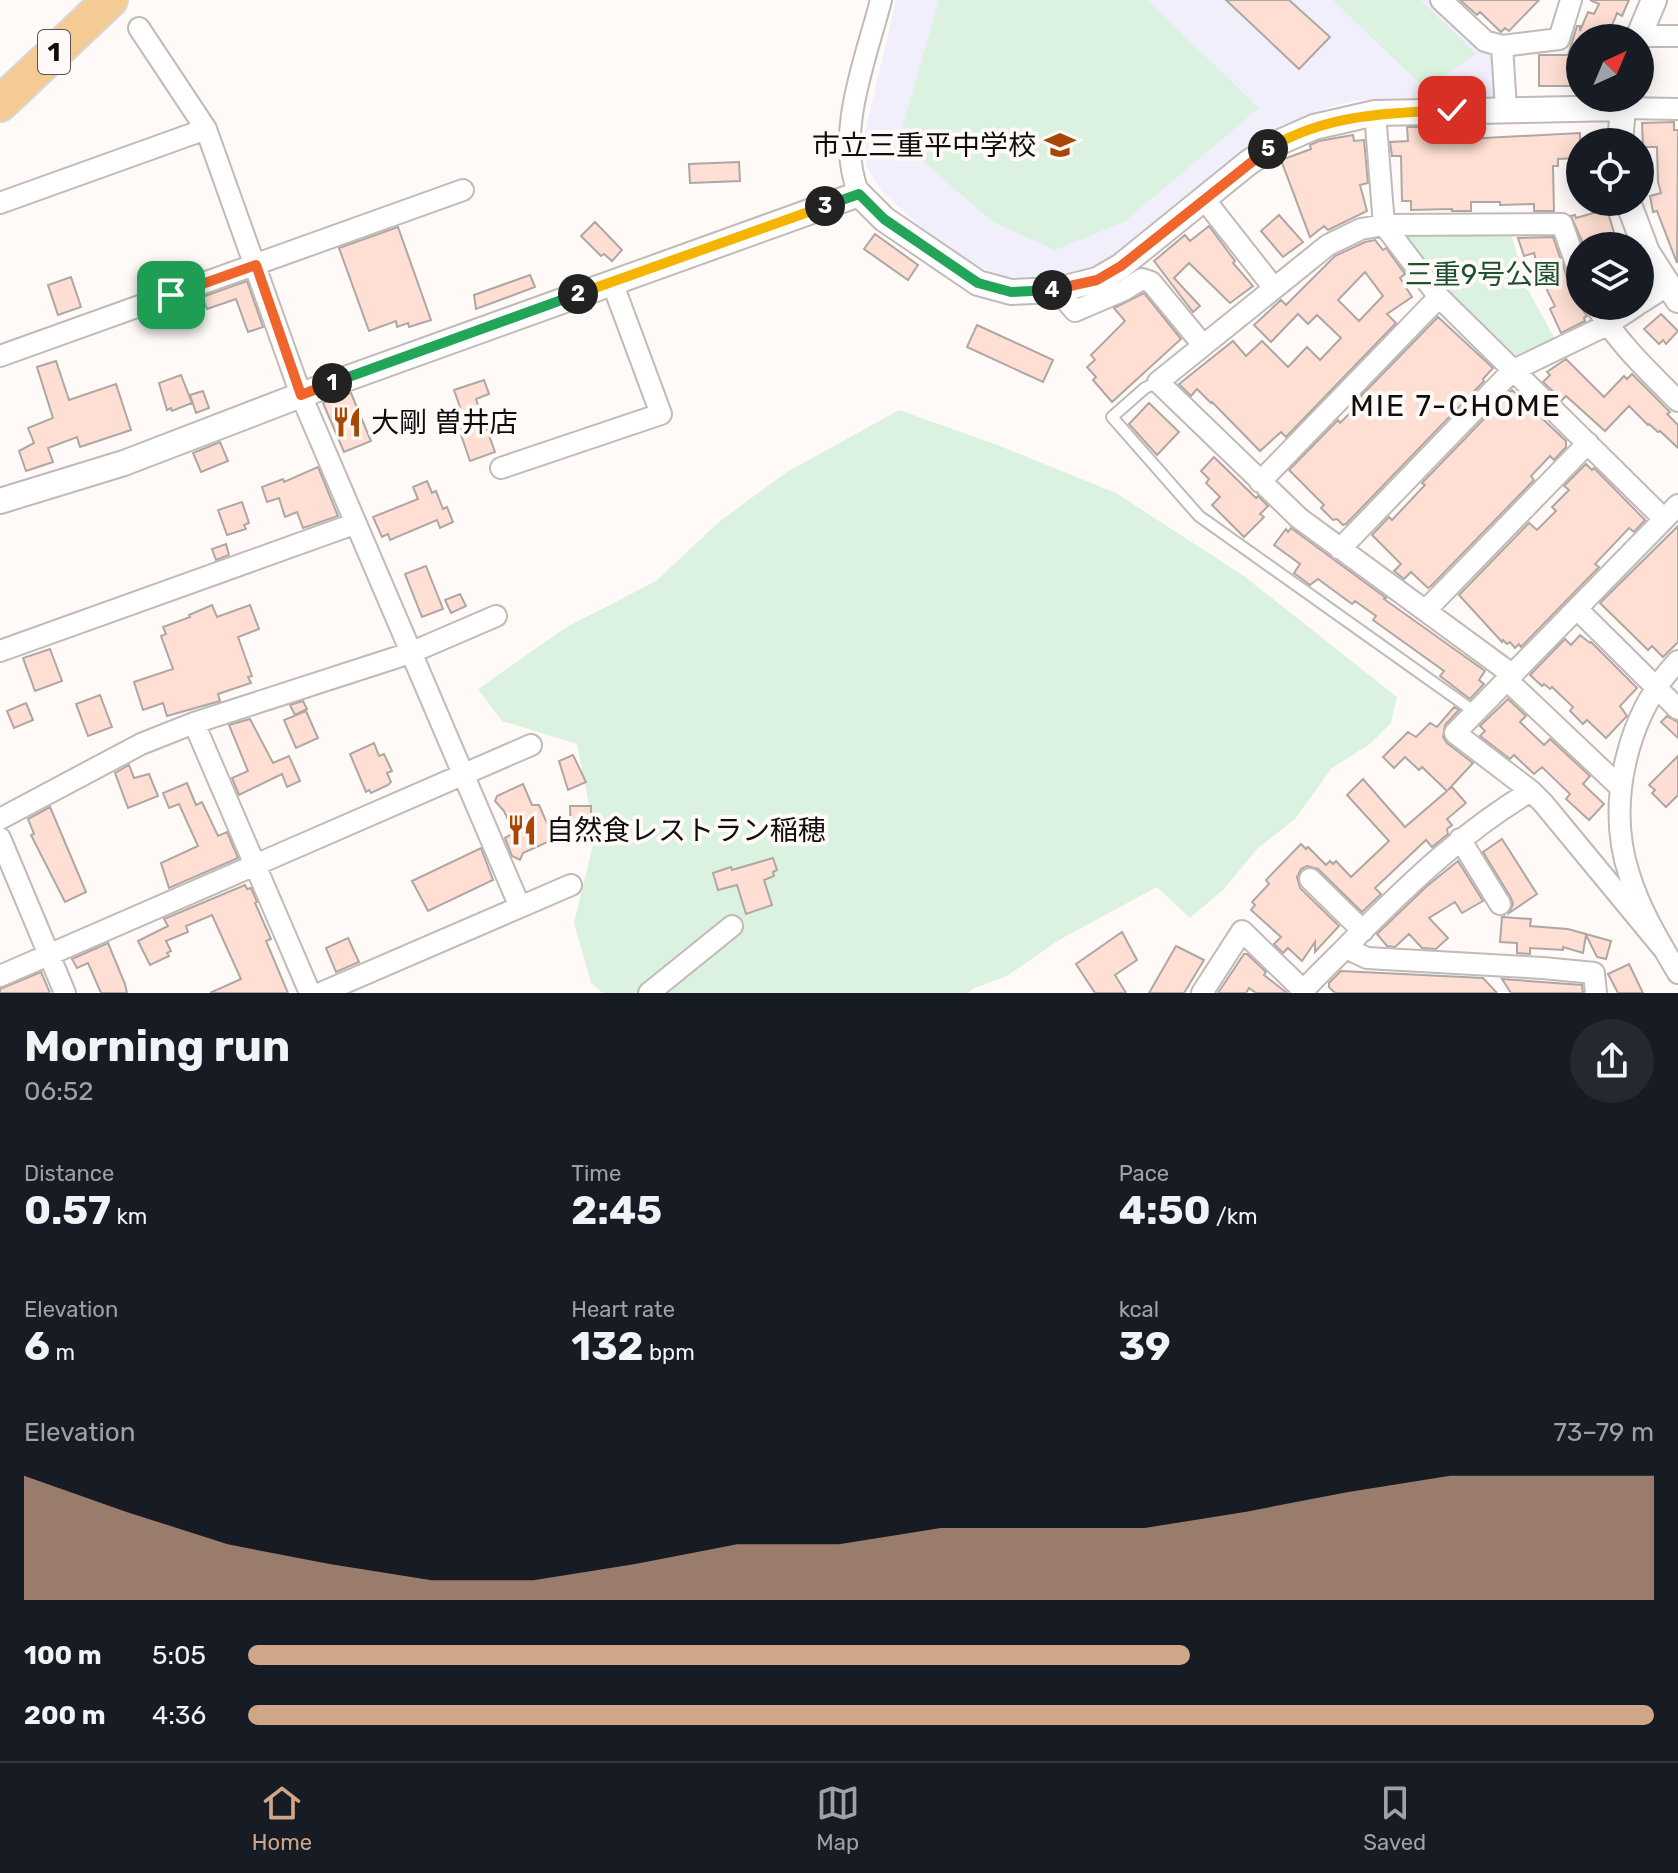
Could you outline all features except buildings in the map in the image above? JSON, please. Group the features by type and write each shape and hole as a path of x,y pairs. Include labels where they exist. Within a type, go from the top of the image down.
{"highway":[{"name":"1","path":"0,104 110,0"}],"street":[{"path":"881,0 850,130 852,176 859,194 884,219 978,283 1011,292 1057,290 1097,280 1121,266 1248,163 1280,142 1334,121 1375,113 1566,106"},
{"path":"1441,0 1485,41 1502,46 1559,39 1571,0"},
{"path":"1644,24 1654,0"},
{"path":"139,28 206,129 301,395 520,907"},
{"path":"1654,37 1678,36"},
{"path":"1502,46 1506,109"},
{"path":"1654,106 1678,109"},
{"path":"1375,113 1384,225 1439,297 1512,371 1672,516 1455,733 1531,791 1662,947"},
{"path":"0,203 206,129"},
{"path":"0,356 463,190"},
{"path":"0,501 124,463 301,395 859,194"},
{"path":"1204,199 1274,288"},
{"path":"1632,216 1637,232 1672,293"},
{"path":"1566,235 1562,224 1384,225 1361,229 1328,245 1158,382 1299,518 1426,610 1511,678 1620,787"},
{"path":"1057,290 1075,311 1142,279 1151,282 1203,345"},
{"path":"501,468 661,414 612,282"},
{"path":"1260,482 1439,297"},
{"path":"1604,320 1636,360 1678,401"},
{"path":"1340,549 1512,371 1615,320"},
{"path":"1426,610 1588,443"},
{"path":"0,651 354,524"},
{"path":"1577,609 1678,709"},
{"path":"0,819 141,744 194,723 410,653 496,616"},
{"path":"1678,661 1657,688 1631,743 1620,787 1620,817 1627,870 1643,911 1678,973"},
{"path":"194,723 310,993"},
{"path":"0,976 531,745"},
{"path":"1202,993 1242,931 1302,992 1460,839 1498,810 1531,791"},
{"path":"0,838 65,993"},
{"path":"1460,839 1500,904"},
{"path":"1310,879 1363,931"},
{"path":"321,993 571,885"},
{"path":"649,993 732,926"},
{"path":"1346,948 1367,958 1594,973 1596,993"}],"lane":[{"path":"1158,382 1145,388 1112,417 1199,516 1475,712"}],"shaded area":[{"name":"市立三重平中学校","path":"896,0 1429,0 1495,61 1496,97 1358,100 1332,106 1273,133 1235,158 1113,260 1086,272 1042,280 999,275 959,257 930,235 882,192 866,166 865,132"}],"green space":[{"path":"939,0 1147,0 1259,108 1124,222 1055,250 993,222 904,145 903,125"},
{"path":"1333,0 1421,0 1476,54 1425,89"},
{"name":"三重9号公園","path":"1409,233 1511,233 1526,286 1556,341 1521,359 1512,356 1444,291 1407,242"},
{"path":"899,410 1000,446 1116,493 1244,576 1397,697 1391,723 1370,744 1332,768 1295,819 1258,848 1224,889 1190,918 1157,887 1059,940 1007,976 972,989 969,993 603,993 591,983 574,923 595,836 577,744 502,721 478,689 565,628 656,581 720,521 787,472"}],"place":[{"name":"市立三重平中学校","path":"1060,145"},
{"name":"大剛 曽井店","path":"347,422"},
{"name":"自然食レストラン稲穂","path":"522,830"}],"district":[{"name":"MIE 7-CHOME","path":"1456,406"}],"route":[{"path":"171,295 256,265 301,395 859,194 884,219 978,283 1011,292 1057,290 1097,280 1121,266 1232,175 1264,151 1298,133 1334,121 1375,113 1452,110"}]}
